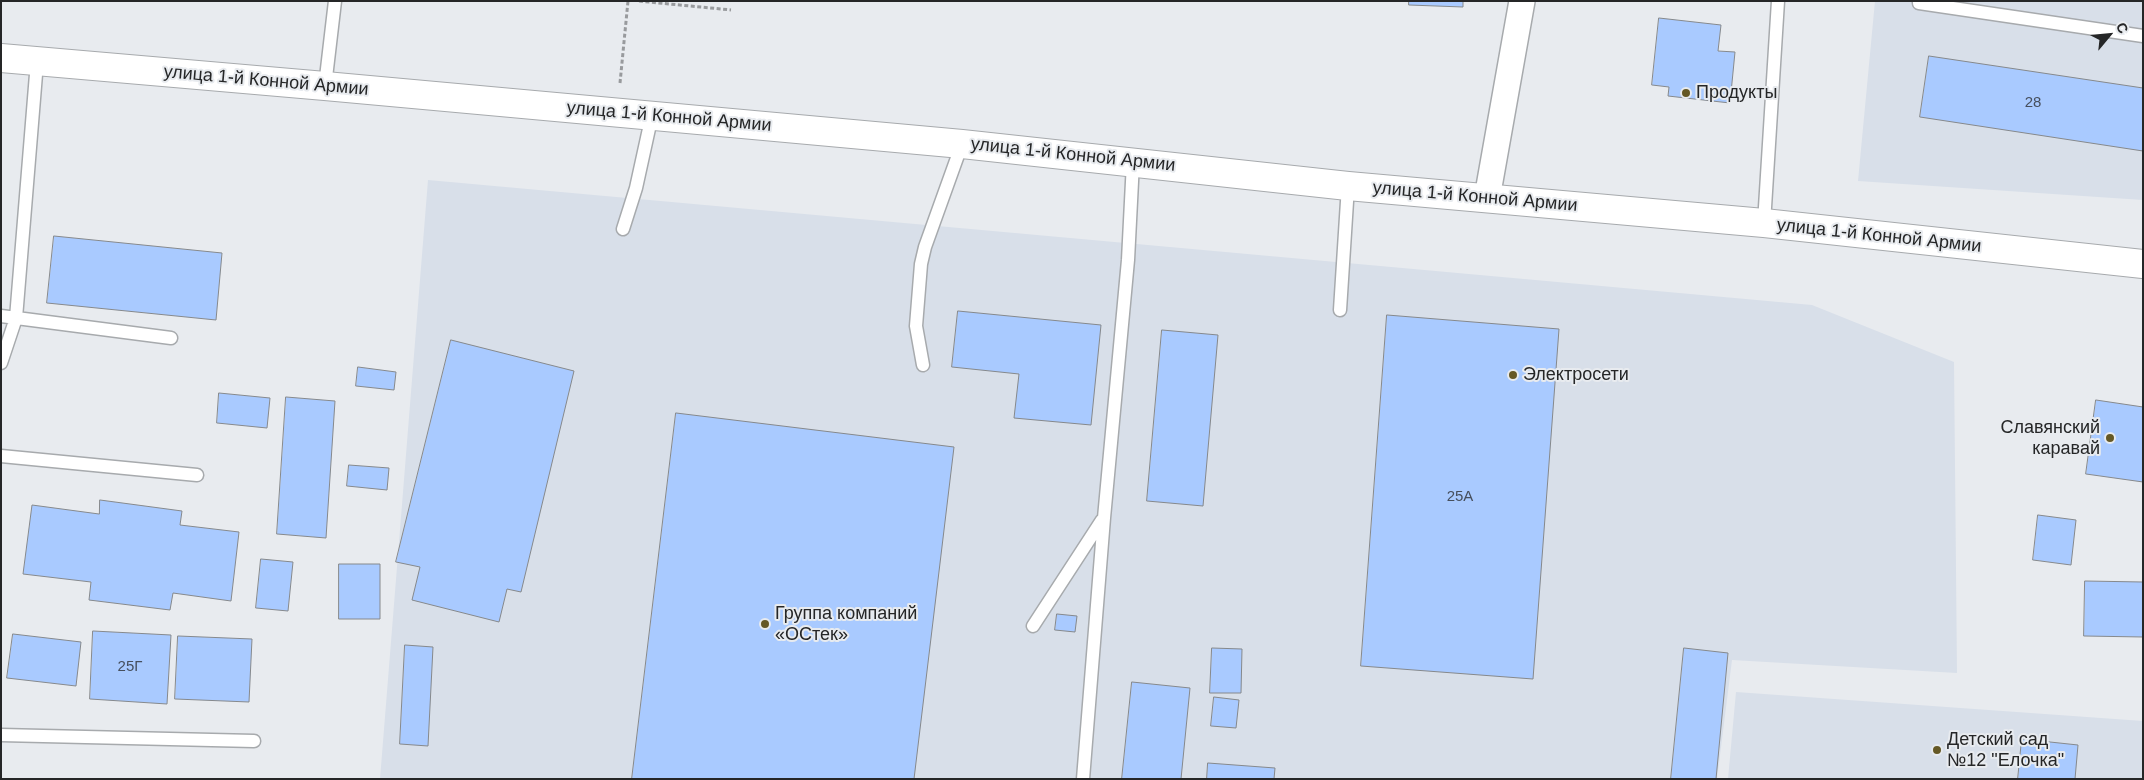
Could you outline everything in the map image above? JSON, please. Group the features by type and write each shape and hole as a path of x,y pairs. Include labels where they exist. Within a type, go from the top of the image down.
{"main road":[{"name":"улица 1-й Конной Армии","path":"1,58 962,144 1348,186 1764,224 2143,264"}],"street":[{"path":"1487,198 1522,1"}],"lane":[{"path":"325,86 335,1"},
{"path":"1764,224 1778,1"},
{"path":"1919,1 1919,3 2143,36"},
{"path":"1,363 16,318 36,62"},
{"path":"623,230 636,188 652,115"},
{"path":"922,365 916,326 924,246 962,144"},
{"path":"1083,779 1104,518 1128,260 1133,162"},
{"path":"1340,310 1348,186"},
{"path":"1,316 171,338"},
{"path":"1,456 197,475"},
{"path":"1033,626 1104,518"},
{"path":"1,734 254,741"}],"path":[{"path":"617,112 628,1"},
{"path":"639,1 732,10"}],"shaded area":[{"path":"1875,1 2143,1 2143,200 1858,181"},
{"path":"428,180 1812,305 1954,362 1957,673 1732,660 1717,779 380,779"},
{"name":"Детский сад №12 \"Елочка\"","path":"1736,692 2143,721 2143,779 1728,779"}],"building":[{"path":"1409,1 1463,1 1463,7 1409,5"},
{"path":"1659,18 1721,25 1718,51 1735,52 1730,103 1668,96 1669,87 1652,85"},
{"path":"1929,56 2143,88 2143,151 1920,117"},
{"path":"54,236 222,253 216,320 47,303"},
{"path":"958,311 1101,325 1091,425 1014,418 1019,374 952,367"},
{"path":"1387,315 1559,329 1533,679 1361,666"},
{"path":"1162,330 1218,335 1203,506 1147,501"},
{"path":"451,340 574,371 521,592 507,589 499,622 412,600 420,567 396,562"},
{"path":"358,367 396,372 394,390 356,386"},
{"path":"219,393 270,398 267,428 217,423"},
{"path":"286,397 335,401 326,538 277,534"},
{"path":"2096,400 2143,407 2143,482 2086,474"},
{"path":"676,413 954,447 914,779 632,779"},
{"path":"349,465 389,468 387,490 347,486"},
{"path":"100,500 182,511 180,525 239,532 231,601 173,593 170,610 89,600 91,582 23,574 32,505 99,514"},
{"path":"2038,515 2076,520 2071,565 2033,560"},
{"path":"261,559 293,562 288,611 256,608"},
{"path":"339,564 380,564 380,619 339,619"},
{"path":"2085,581 2143,582 2143,637 2084,636"},
{"path":"1057,614 1077,616 1075,632 1055,630"},
{"path":"93,631 171,635 167,704 90,699"},
{"path":"13,634 81,642 76,686 7,678"},
{"path":"178,636 252,639 249,702 175,699"},
{"path":"405,645 433,647 428,746 400,744"},
{"path":"1212,648 1242,649 1241,693 1210,693"},
{"path":"1684,648 1728,653 1716,779 1671,779"},
{"path":"1132,682 1190,688 1181,779 1122,779"},
{"path":"1214,697 1239,700 1236,728 1211,726"},
{"path":"2022,739 2078,745 2075,779 2018,779"},
{"path":"1208,763 1275,768 1274,779 1207,779"}],"place":[{"name":"Продукты","path":"1686,93"},
{"name":"Электросети","path":"1513,375"},
{"name":"Славянский каравай","path":"2110,438"},
{"name":"Группа компаний «ОСтек»","path":"765,624"},
{"name":"Детский сад №12 \"Елочка\"","path":"1937,750"}]}
